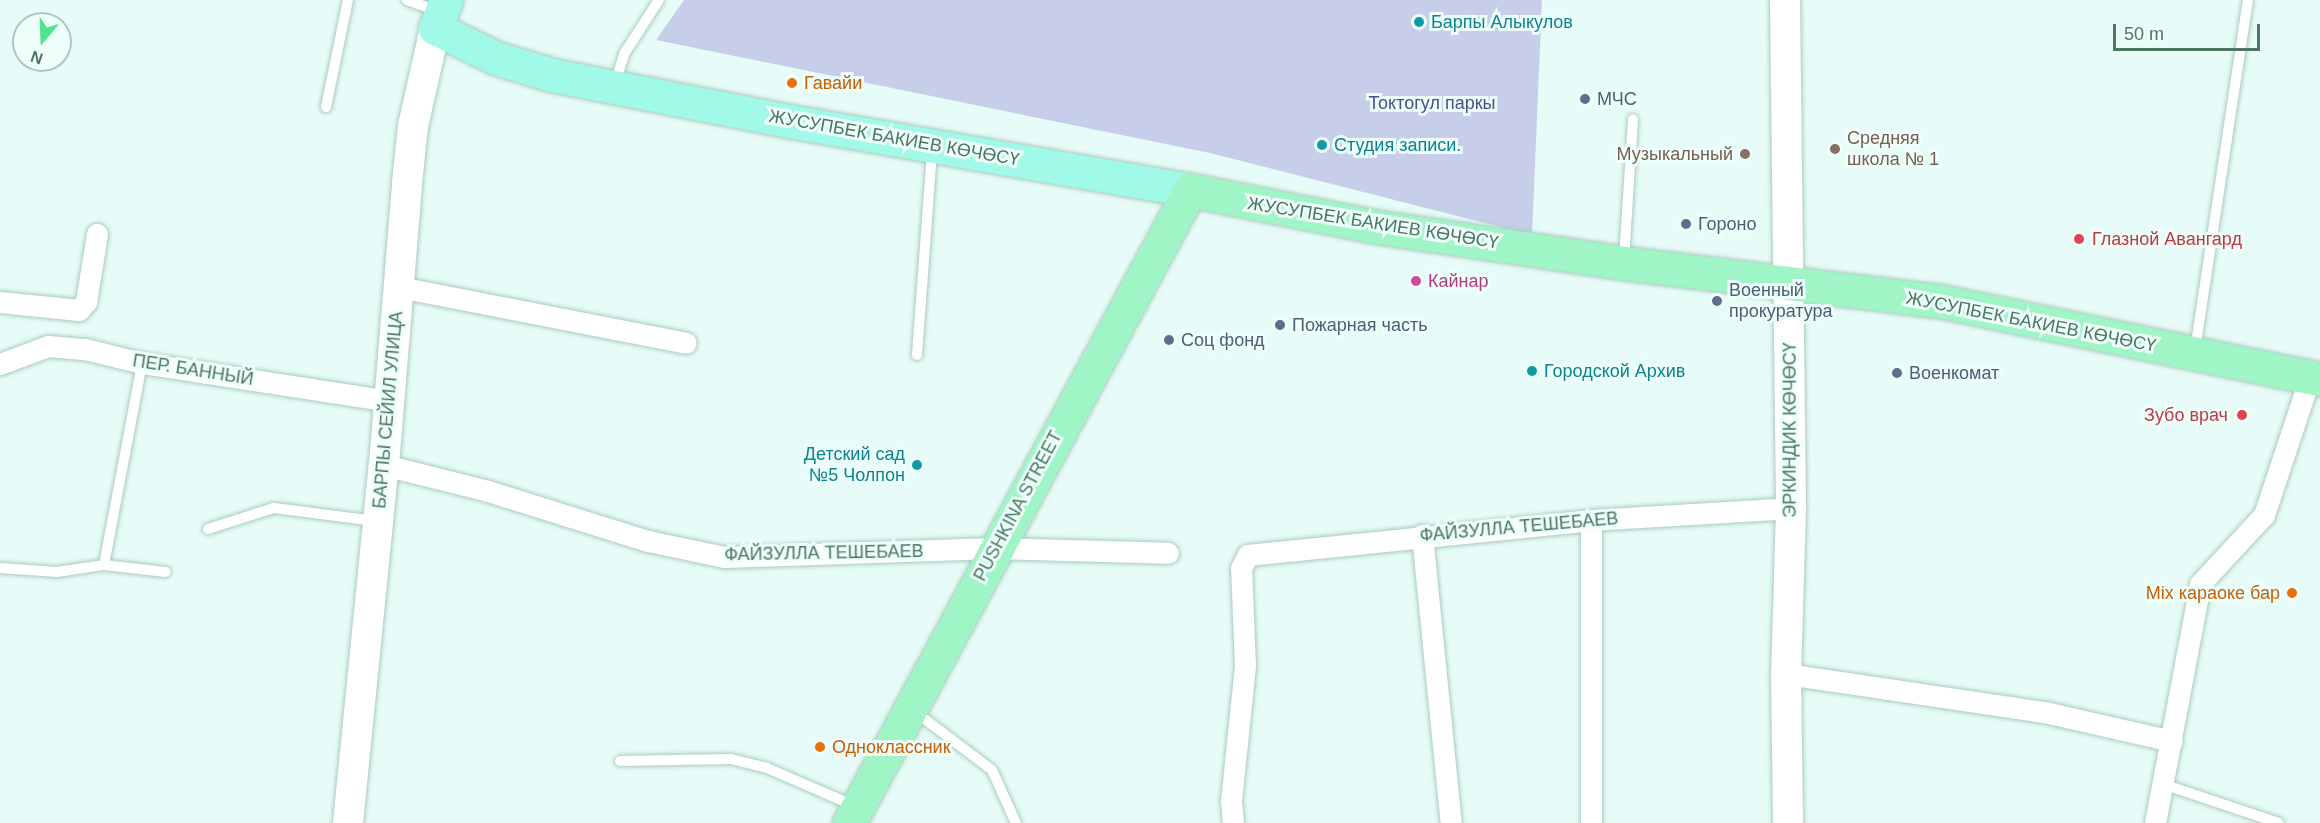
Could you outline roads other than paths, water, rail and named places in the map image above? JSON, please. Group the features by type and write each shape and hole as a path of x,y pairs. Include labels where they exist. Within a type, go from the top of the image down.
{"highway":[{"name":"ЖУСУПБЕК БАКИЕВ КӨЧӨСҮ","path":"1190,190 1371,226 1624,263 1939,301 2315,378"},
{"name":"PUSHKINA STREET","path":"853,815 994,548 1190,190"}],"main road":[{"name":"ЭРКИНДИК КӨЧӨСҮ","path":"1785,0 1791,508 1786,674 1788,823"},
{"name":"ЖУСУПБЕК БАКИЕВ КӨЧӨСҮ","path":"440,13 496,58 614,87 1190,190"},
{"name":"БАРПЫ СЕЙИЛ УЛИЦА","path":"348,823 379,522 413,126 440,13"}],"street":[{"path":"0,302 79,310 86,302 97,234"},
{"path":"399,287 686,343"},
{"name":"ПЕР. БАННЫЙ","path":"0,364 48,346 85,349 142,363 390,401"},
{"path":"2155,823 2200,584 2264,515 2315,378"},
{"name":"ФАЙЗУЛЛА ТЕШЕБАЕВ","path":"384,465 488,491 648,541 724,556 994,548 1168,553"},
{"name":"ФАЙЗУЛЛА ТЕШЕБАЕВ","path":"1233,823 1231,801 1245,666 1240,568 1248,555 1422,535 1591,520 1791,508"},
{"path":"1591,520 1591,823"},
{"path":"1422,535 1451,823"},
{"path":"1786,674 2049,712 2172,741"},
{"path":"341,823 348,823"}],"lane":[{"path":"326,108 348,0"},
{"path":"407,0 440,13"},
{"path":"614,87 624,54 659,0"},
{"path":"2194,354 2248,0"},
{"path":"1624,263 1633,119"},
{"path":"917,355 933,145"},
{"path":"104,565 142,363"},
{"path":"208,529 274,508 379,522"},
{"path":"0,568 57,572 104,565 166,572"},
{"path":"910,708 992,770 1016,823"},
{"path":"620,761 731,759 767,768 853,815"},
{"path":"2163,784 2279,823"}],"place":[{"name":"Барпы Алыкулов","path":"1419,22"},
{"name":"Гавайи","path":"792,83"},
{"name":"МЧС","path":"1585,99"},
{"name":"Студия записи.","path":"1322,145"},
{"name":"Средняя школа № 1","path":"1835,149"},
{"name":"Музыкальный","path":"1745,154"},
{"name":"Гороно","path":"1686,224"},
{"name":"Глазной Авангард","path":"2079,239"},
{"name":"Кайнар","path":"1416,281"},
{"name":"Военный прокуратура","path":"1717,301"},
{"name":"Пожарная часть","path":"1280,325"},
{"name":"Соц фонд","path":"1169,340"},
{"name":"Городской Архив","path":"1532,371"},
{"name":"Военкомат","path":"1897,373"},
{"name":"Зубо врач","path":"2242,415"},
{"name":"Детский сад №5 Чолпон","path":"917,465"},
{"name":"Mix караоке бар","path":"2292,593"},
{"name":"Одноклассник","path":"820,747"}],"park label":[{"name":"Токтогул паркы","path":"1432,103"}]}
